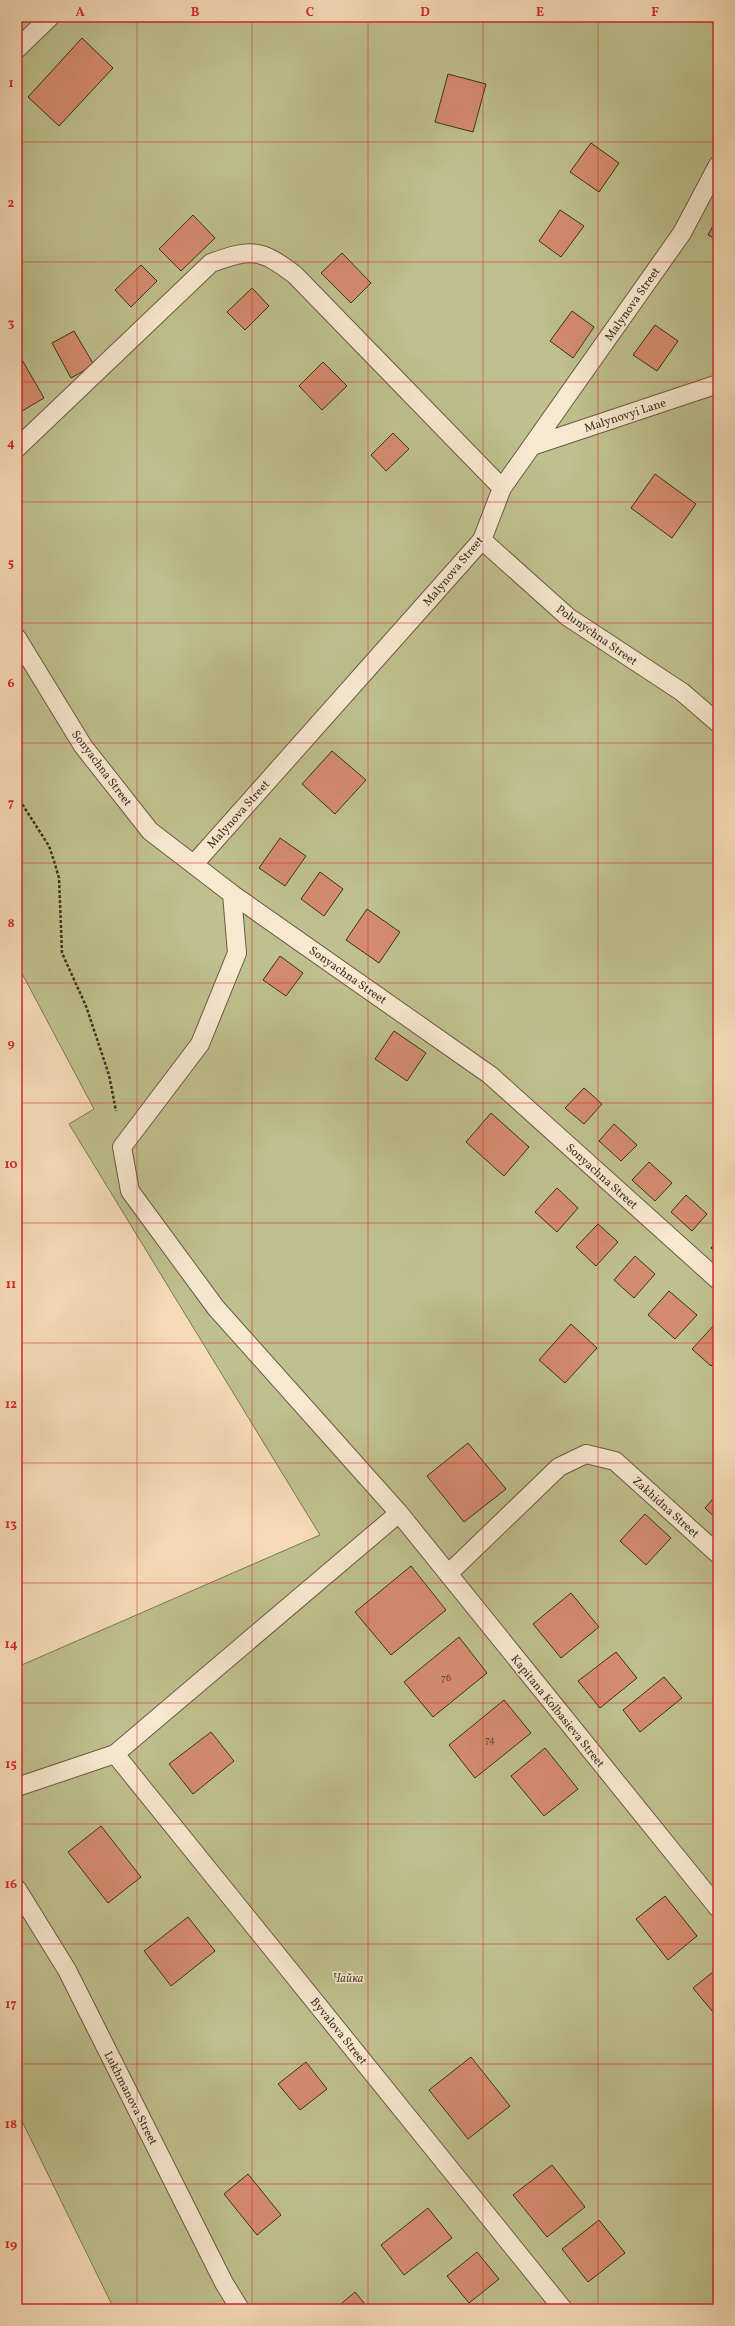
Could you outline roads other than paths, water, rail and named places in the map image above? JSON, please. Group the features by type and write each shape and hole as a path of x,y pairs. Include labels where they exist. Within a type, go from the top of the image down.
{"lane":[{"path":"17,49 50,17"},
{"name":"Malynova Street","path":"194,864 482,540 502,488 682,233 718,166"},
{"path":"17,448 211,263 240,252 270,257 295,275 502,488"},
{"name":"Malynovyi Lane","path":"532,446 718,384"},
{"name":"Polunychna Street","path":"482,540 568,617 682,692 718,723"},
{"name":"Sonyachna Street","path":"17,638 83,746 150,831 232,894 490,1075 718,1280"},
{"name":"Kapitana Kolbasieva Street","path":"232,894 237,953 200,1044 122,1148 130,1191 216,1308 399,1513 718,1908"},
{"name":"Zakhidna Street","path":"448,1574 559,1467 586,1454 615,1460 718,1554"},
{"path":"17,1787 115,1754 399,1513"},
{"name":"Byvalova Street","path":"115,1754 563,2309"},
{"name":"Lukhmanova Street","path":"17,1889 67,1970 224,2282 240,2309"}],"park label":[{"name":"Чайка","path":"348,1978"}]}
